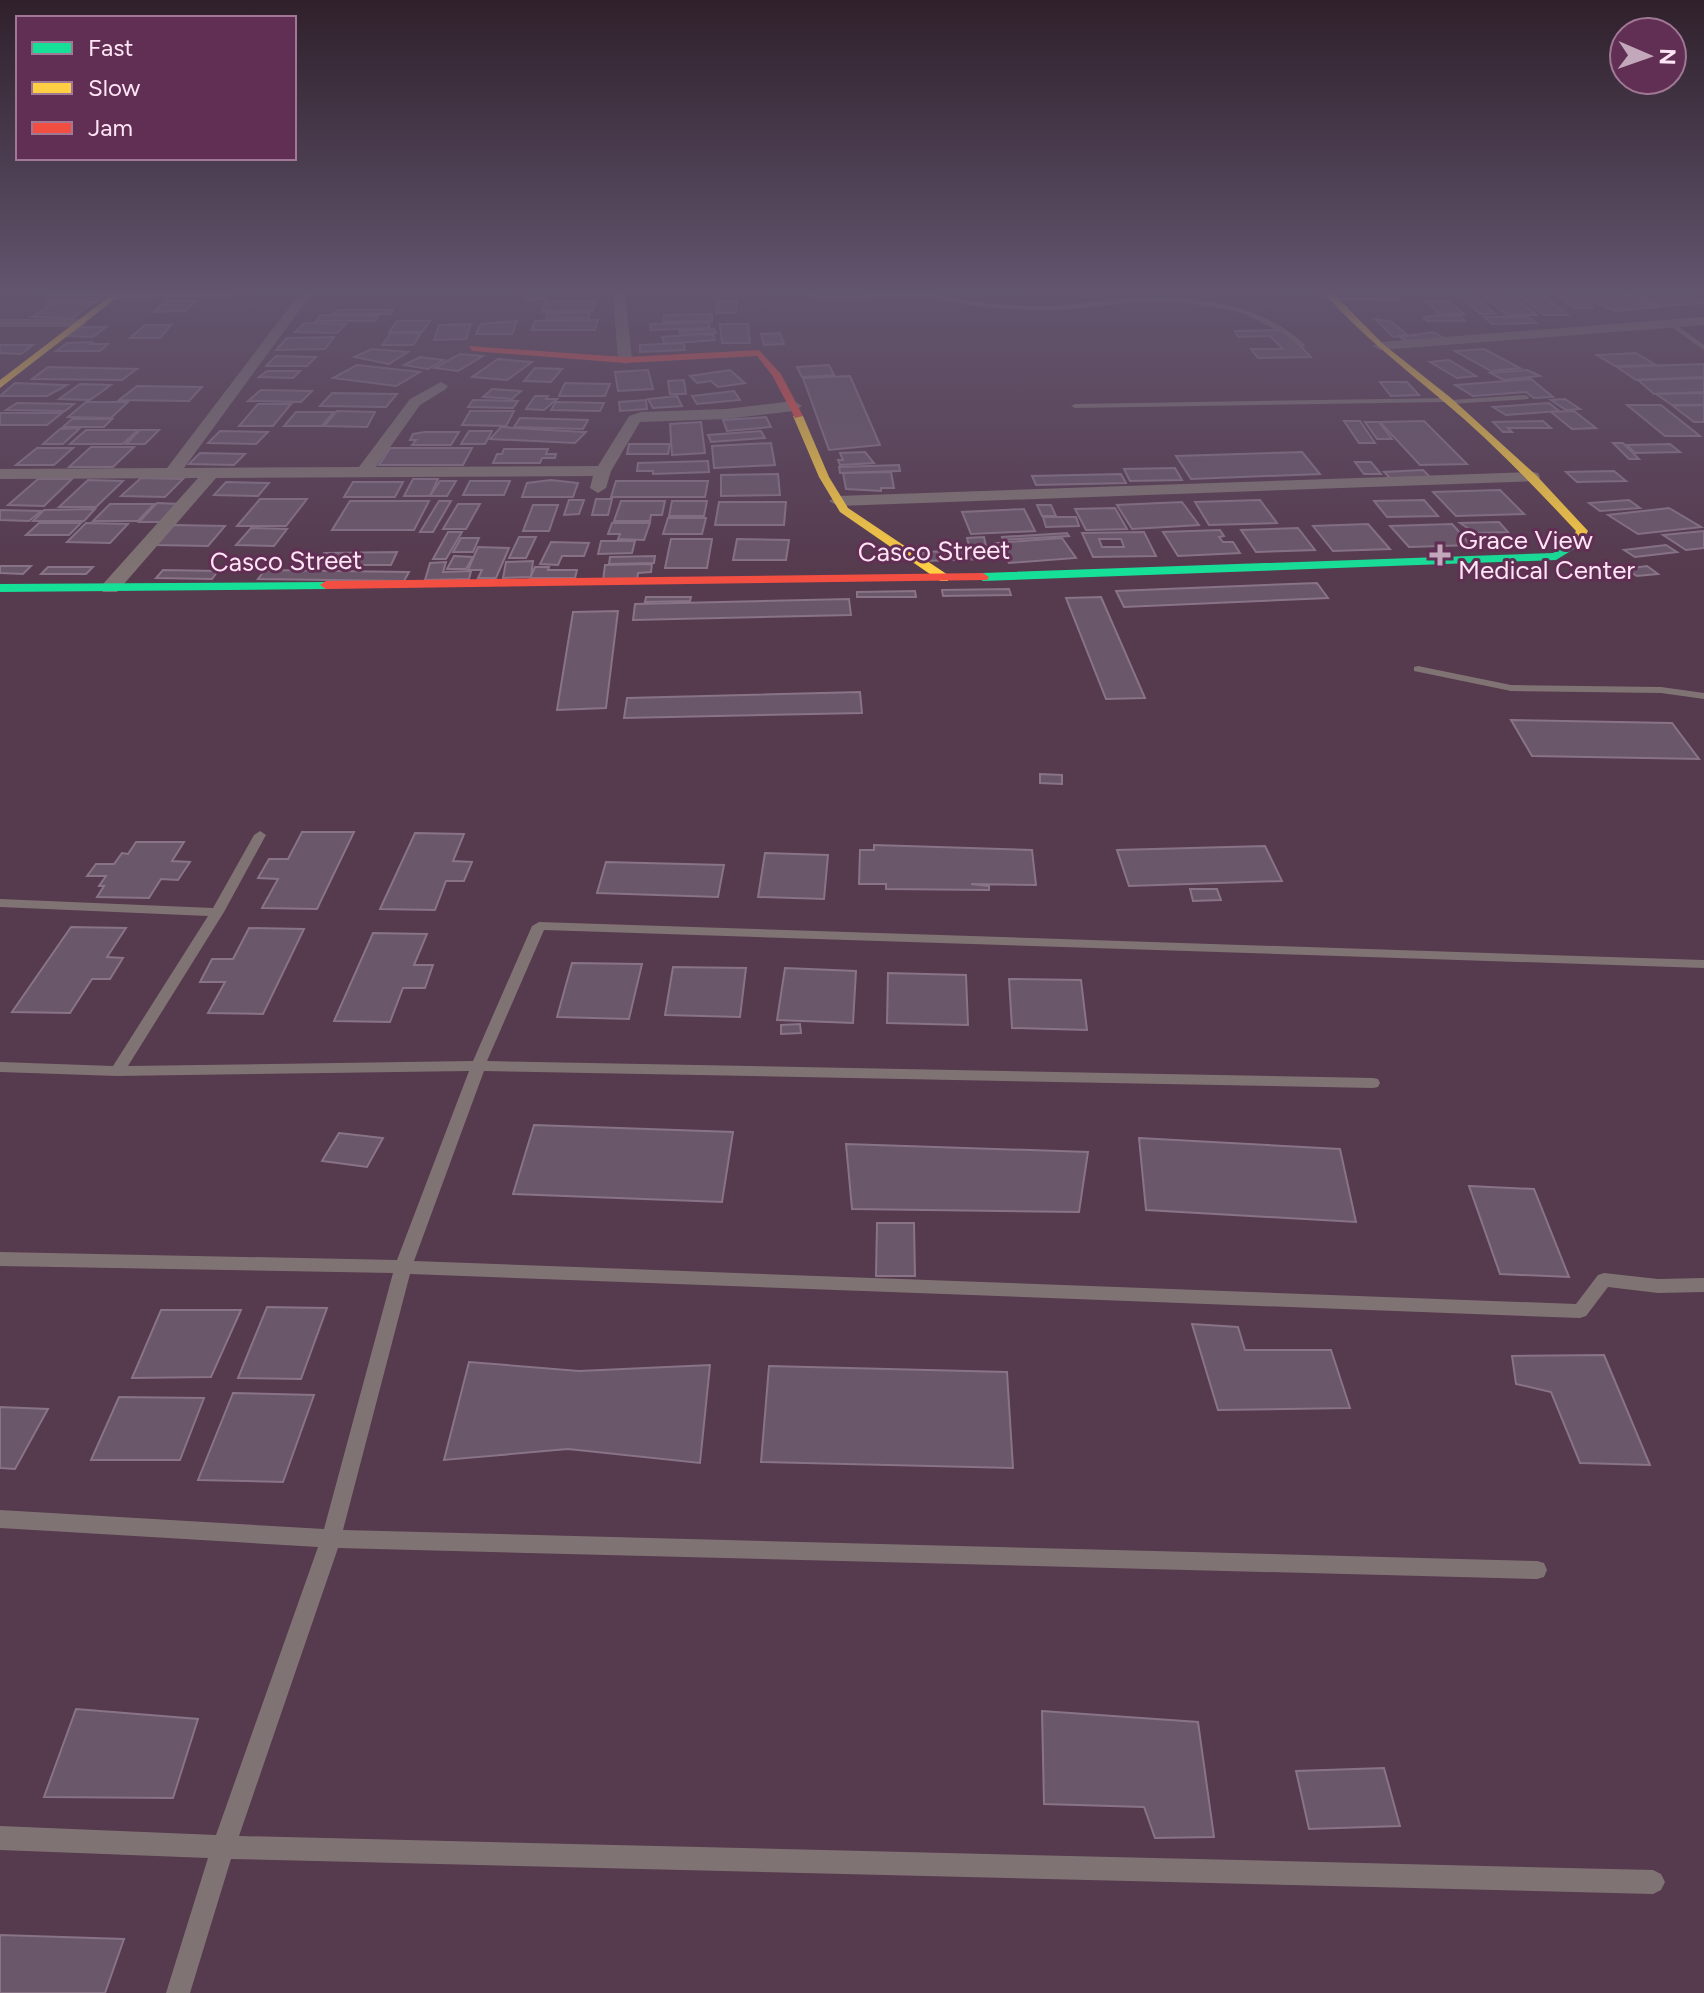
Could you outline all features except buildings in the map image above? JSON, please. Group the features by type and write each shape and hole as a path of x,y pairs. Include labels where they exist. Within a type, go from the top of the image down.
{"street":[{"path":"173,472 237,386"},
{"path":"365,471 415,402 441,386"},
{"path":"783,386 844,510 944,578"},
{"name":"Casco Street","path":"0,588 944,578 1556,556 1578,543 1582,531 1532,477 1430,386"},
{"path":"598,490 603,471 634,419 646,415 726,414 794,406"},
{"path":"110,588 213,471"},
{"path":"0,474 603,471"},
{"path":"838,501 1532,477"}],"lane":[{"path":"1075,406 1449,401 1525,397"},
{"path":"1418,669 1511,688 1661,690 1704,696"},
{"path":"117,1071 217,912 260,835"},
{"path":"0,903 217,912"},
{"path":"178,1993 223,1847 331,1539 403,1267 478,1066 539,926 1704,964"},
{"path":"0,1067 117,1071 478,1066 1373,1083"},
{"path":"0,1259 403,1267 1580,1311 1604,1280 1658,1286 1704,1285"},
{"path":"0,1519 331,1539 1537,1570"},
{"path":"0,1838 223,1847 1653,1882"}],"traffic: fast":[{"path":"983,577 1556,556 1576,544"},
{"path":"0,588 326,585"}],"traffic: slow":[{"path":"1430,386 1532,477 1582,531 1576,544"},
{"path":"798,416 824,477 844,510 944,578"}],"traffic: jam":[{"path":"782,386 798,416"},
{"path":"326,585 983,577"}],"place":[{"name":"Grace View Medical Center","path":"1440,555"}]}
